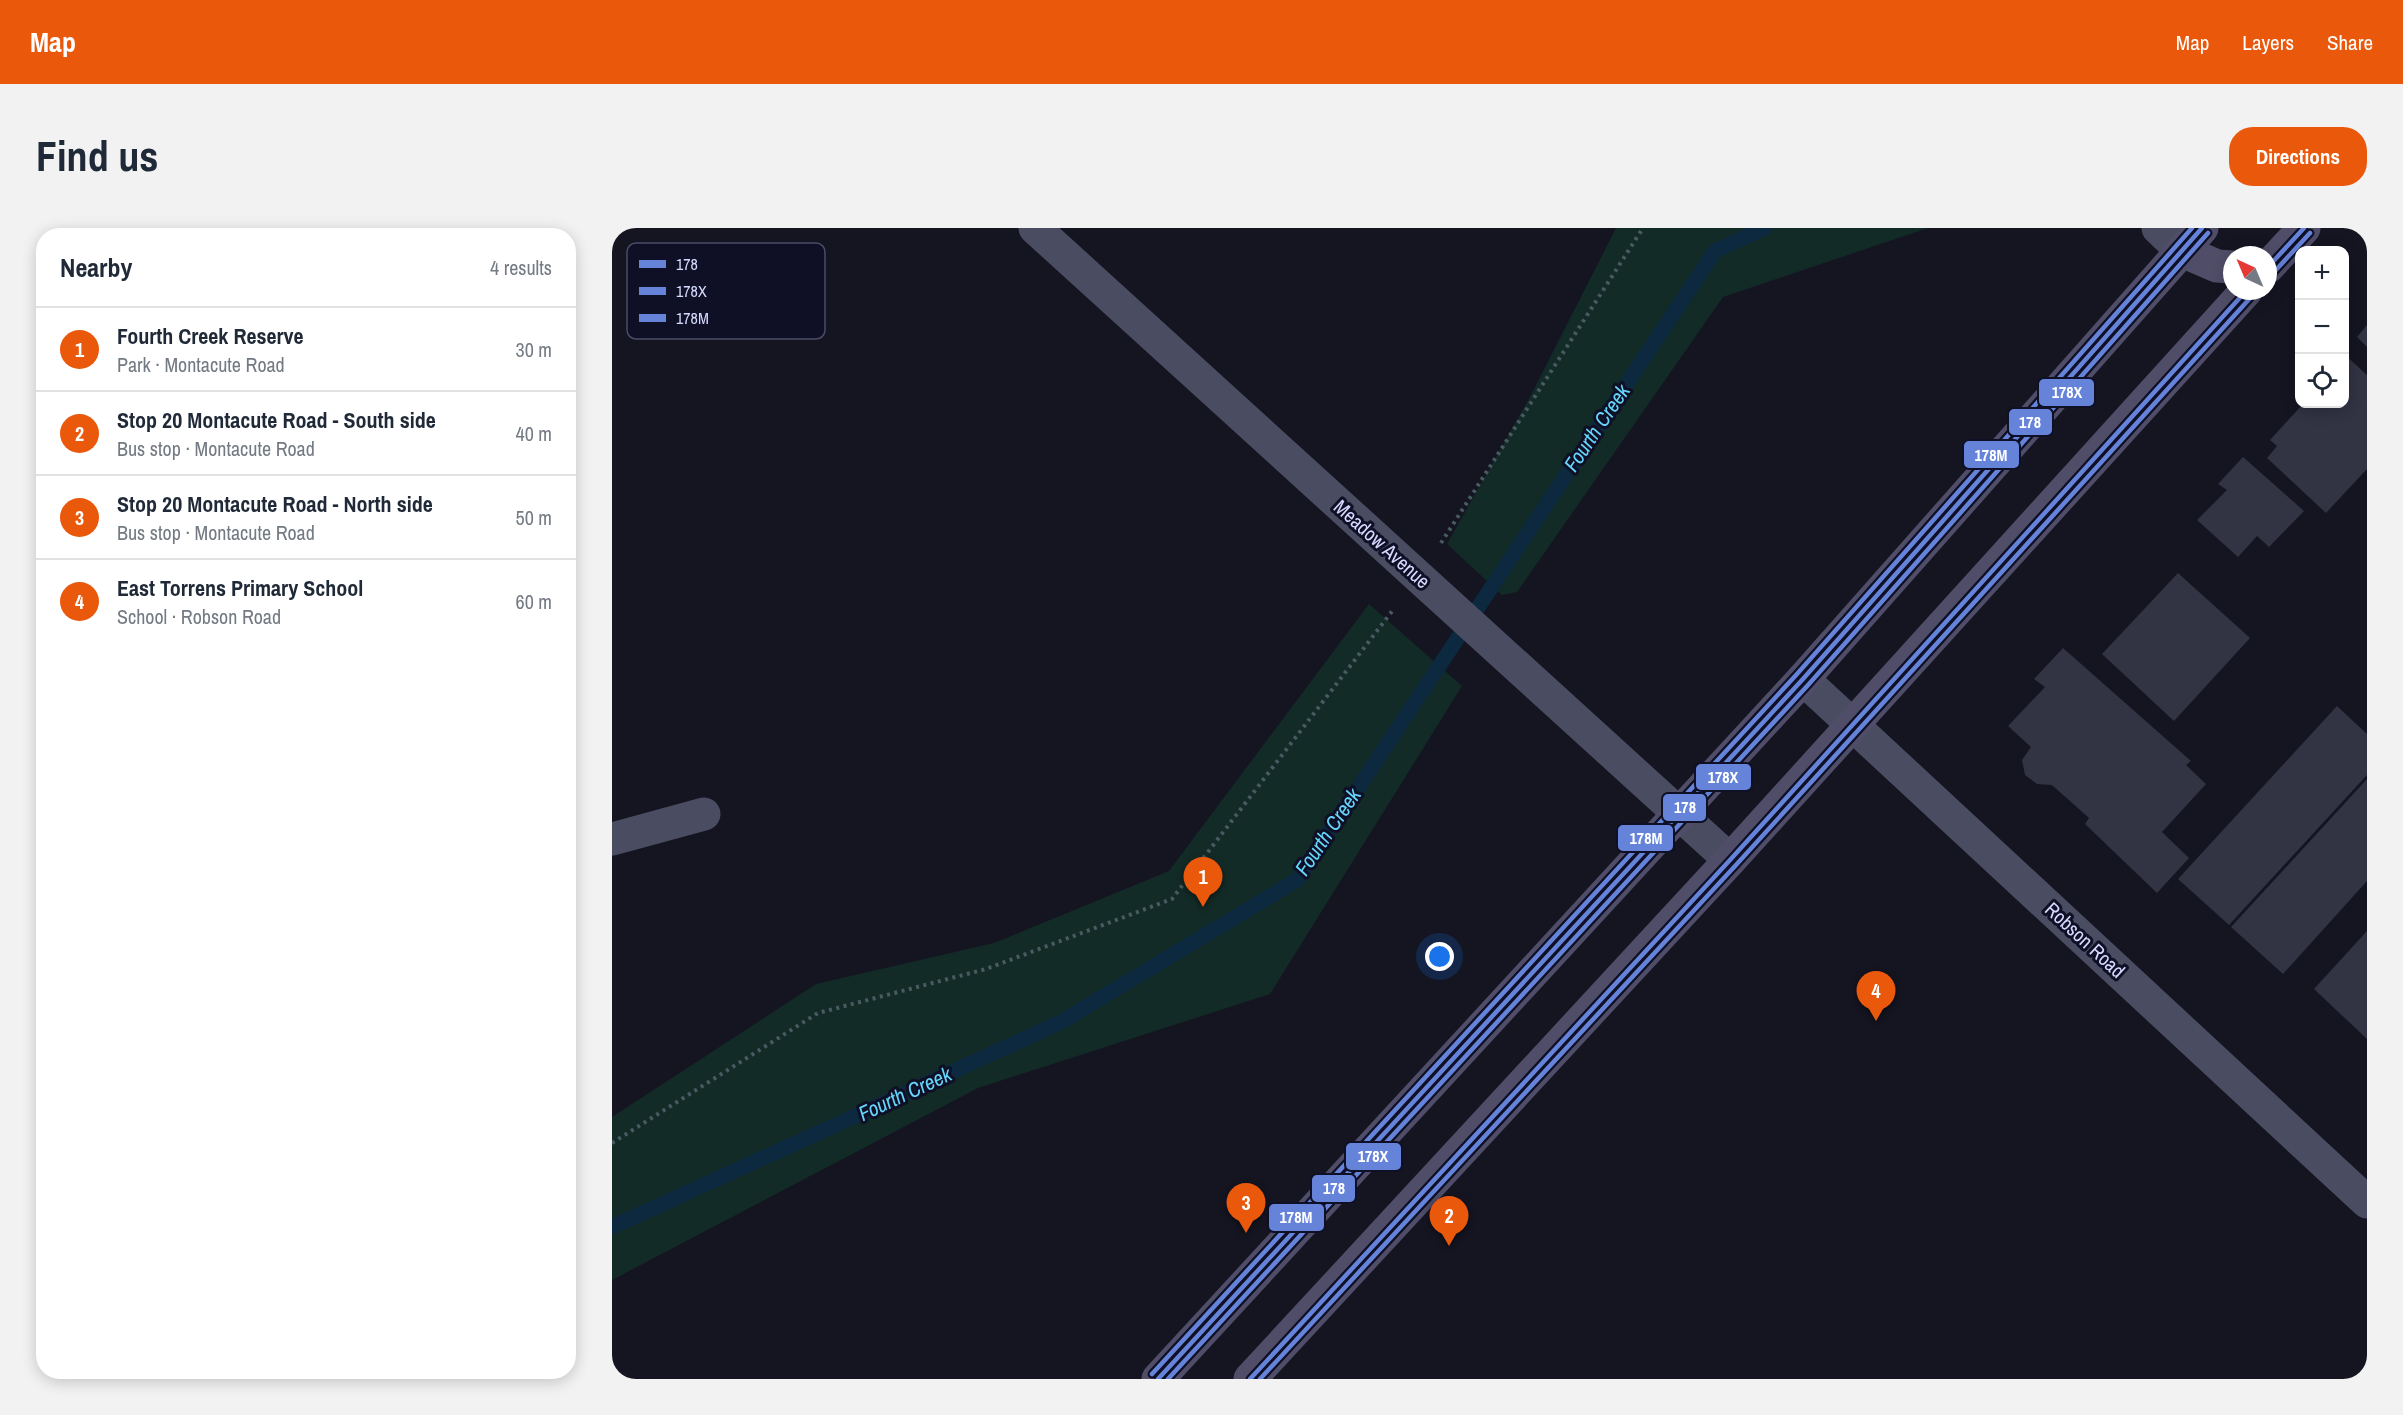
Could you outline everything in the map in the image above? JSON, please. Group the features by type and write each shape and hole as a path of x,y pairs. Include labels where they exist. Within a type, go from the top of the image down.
{"main road":[{"path":"1158,1379 1803,679 2192,239 2217,266 2223,266"},
{"path":"1250,1379 1730,860 2238,300"}],"street":[{"name":"Meadow Avenue","path":"1035,228 1730,860"},
{"path":"2158,228 2192,239"},
{"name":"Robson Road","path":"1803,679 2367,1202"},
{"path":"612,839 704,814"}],"path":[{"path":"612,1143 818,1013 986,969 1172,899 1423,582 1643,228"}],"green space":[{"path":"1616,228 1928,228 1723,297 1517,592 1502,595 1447,544 1530,397"},
{"path":"1369,604 1462,686 1270,994 978,1088 612,1280 612,1117 816,984 994,943 1169,871"}],"building":[{"path":"2367,325 2367,347 2357,337"},
{"path":"2349,359 2367,375 2367,469 2326,513 2267,458 2277,446 2270,440 2299,408 2349,408"},
{"path":"2243,457 2304,511 2269,547 2257,536 2238,557 2197,520 2227,490 2218,484"},
{"path":"2178,573 2250,638 2174,721 2102,654"},
{"path":"2063,648 2191,761 2186,765 2206,784 2162,832 2189,858 2157,893 2085,824 2089,818 2052,785 2037,784 2025,775 2022,760 2031,747 2008,726 2045,687 2034,679"},
{"path":"2337,706 2367,734 2367,775 2229,925 2178,879"},
{"path":"2367,779 2367,881 2283,974 2231,927"},
{"path":"2367,931 2367,1039 2314,989"}],"waterway":[{"name":"Fourth Creek","path":"612,1227 1061,1022 1297,880 1715,251 1765,228"}],"transit line":[{"name":"178M","path":"1152,1374 1797,674 2192,228"},
{"name":"178","path":"1158,1379 1803,679 2202,228"},
{"name":"178","path":"2277,257 2304,228"},
{"name":"178X","path":"1168,1379 1809,684 2208,233"},
{"name":"178X","path":"2277,269 2310,233"},
{"name":"178","path":"1250,1379 1730,860 2238,300"},
{"name":"178X","path":"1260,1379 1736,865 2248,300"}],"place":[{"name":"Fourth Creek Reserve","path":"1203,907"},
{"name":"East Torrens Primary School","path":"1876,1021"},
{"name":"Stop 20 Montacute Road - North side","path":"1246,1233"},
{"name":"Stop 20 Montacute Road - South side","path":"1449,1246"}]}
